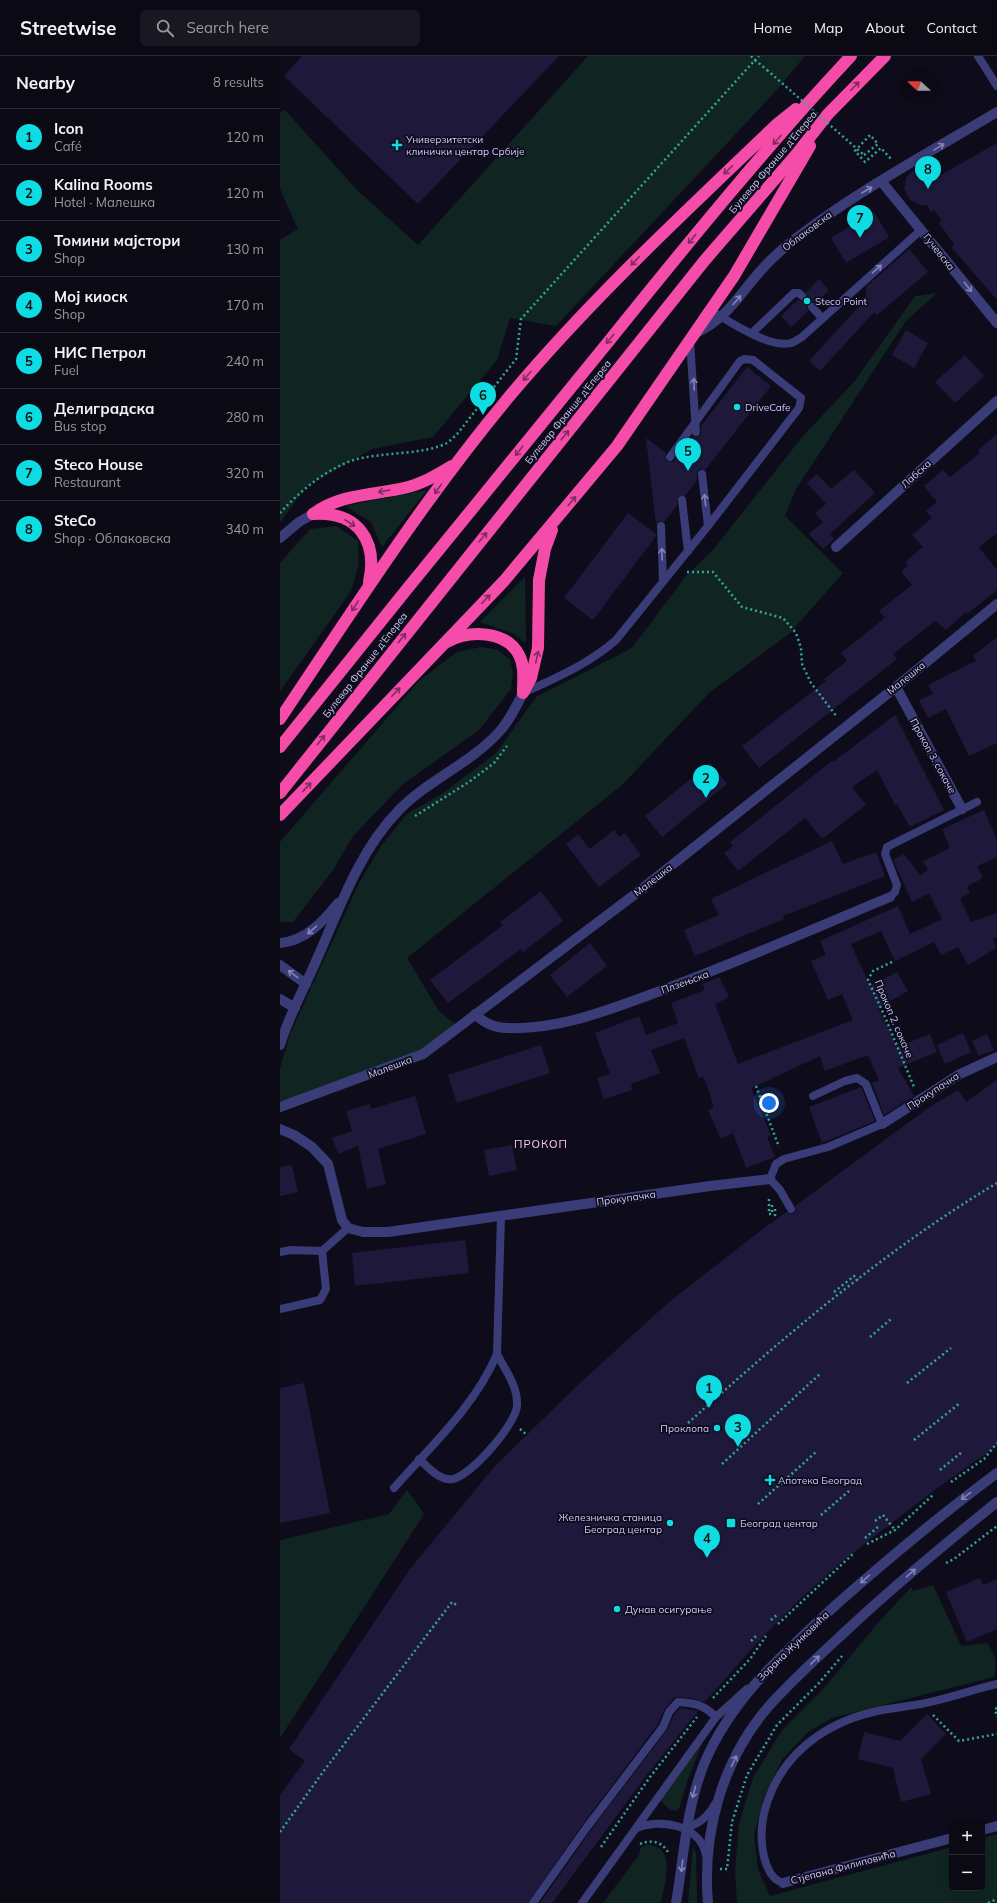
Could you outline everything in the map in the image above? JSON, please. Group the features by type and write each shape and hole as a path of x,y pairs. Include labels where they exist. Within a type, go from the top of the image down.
{"highway":[{"name":"Булевар Франше д'Епереа","path":"280,747 491,484 670,266 820,89 851,56"},
{"name":"Булевар Франше д'Епереа","path":"280,793 705,260 790,162 828,114 884,56"},
{"path":"280,719 367,588 458,462 508,399 553,346 652,244 776,124 820,89"},
{"path":"280,815 504,581 617,446 711,311 754,244 828,114"},
{"path":"313,514 330,504 350,497 419,483 434,477 458,462"},
{"path":"313,514 332,515 344,519 364,535 370,548 372,561 367,588"},
{"path":"523,693 531,678 536,661 540,638 538,602 539,580 545,549 554,522"},
{"path":"443,644 453,639 474,634 489,635 504,640 512,646 520,656 523,677 523,693"}],"street":[{"name":"Облаковска","path":"693,337 722,317 764,267 777,254 823,218 881,181 997,112"},
{"name":"Гучевска","path":"881,181 997,322"},
{"name":"Лабска","path":"836,547 997,402"},
{"path":"280,538 299,522 313,514"},
{"name":"Малешка","path":"280,1107 416,1057 638,892 896,688 997,604"},
{"name":"Прокоп 3. сокаче","path":"896,688 962,809"},
{"path":"280,1045 348,891 354,874 374,841 398,811 422,790 463,763 487,744 506,722 523,693"},
{"path":"280,943 304,937 328,916 348,891"},
{"name":"Плзењска","path":"475,1014 482,1022 493,1026 507,1028 552,1024 593,1015 730,965 890,897"},
{"path":"280,965 306,984"},
{"path":"280,999 296,1008"},
{"name":"Прокупачка","path":"882,1124 960,1074 997,1057"},
{"path":"280,1129 294,1135 312,1147 328,1164 342,1220 348,1228"},
{"name":"Прокупачка","path":"348,1228 363,1232 388,1232 710,1186 770,1179"},
{"name":"Зорана Жунковића","path":"676,1903 686,1828 696,1785 711,1750 728,1718 753,1685 784,1652 864,1580 945,1512 997,1473"},
{"path":"708,1903 710,1829 719,1797 742,1745 769,1706 817,1658 881,1599 997,1502"},
{"path":"985,1829 997,1826"},
{"name":"Стјепана Филиповића","path":"783,1883 949,1839"}],"lane":[{"path":"978,56 997,86"},
{"path":"711,311 752,333 779,343 791,343 802,337 847,294 921,230"},
{"path":"752,333 794,293 797,292 802,296"},
{"path":"812,307 822,318"},
{"path":"693,337 696,432"},
{"path":"523,693 569,672 604,651 630,623 708,526 799,408 801,398 753,360 745,359 740,362 695,422 674,454"},
{"path":"702,474 708,526"},
{"path":"682,500 688,551"},
{"path":"661,526 663,581"},
{"path":"890,897 897,885 885,854 887,847 978,802"},
{"path":"813,1096 845,1081 857,1078 866,1084 882,1124"},
{"name":"Прокупачка","path":"784,1159 828,1147 882,1124"},
{"path":"784,1159 776,1164 770,1179 780,1190 791,1209"},
{"path":"394,1488 480,1388 497,1354 501,1216"},
{"path":"280,1252 291,1250 322,1251 348,1228"},
{"path":"280,1308 320,1300 326,1289 322,1251"},
{"path":"419,1459 444,1478 452,1479 462,1476 471,1469 509,1426 515,1417 517,1394 497,1354"},
{"name":"Стјепана Филиповића","path":"783,1883 774,1878 768,1868 763,1852 761,1833 763,1813 775,1783 788,1763 812,1739 838,1724 856,1716 881,1710 922,1704 997,1684"},
{"path":"582,1903 716,1717 753,1685"},
{"path":"533,1903 587,1827 663,1727 669,1712 678,1702 696,1703 706,1707 716,1717"},
{"path":"637,1828 651,1823 686,1828 702,1822 719,1797"},
{"path":"652,1804 655,1816 663,1824"},
{"path":"686,1828 700,1840 704,1846 708,1866"}],"path":[{"path":"750,56 767,70 864,155 878,144 870,135 855,151 866,162 881,148"},
{"path":"280,513 307,487 327,473 347,463 375,455 440,446 448,442 458,433 516,359 521,319 759,56"},
{"path":"675,567 681,572 713,572 742,607 783,618 796,633 801,648 802,664 810,683 844,728"},
{"path":"409,820 469,782 494,763 511,740"},
{"name":"Прокоп 2. сокаче","path":"892,962 873,970 868,980 885,1016 916,1094"},
{"path":"756,1086 784,1159"},
{"path":"688,1423 747,1370 842,1291 962,1204 997,1183"},
{"path":"834,1292 854,1276 858,1280"},
{"path":"870,1337 892,1319"},
{"path":"907,1383 951,1348"},
{"path":"722,1464 821,1373"},
{"path":"914,1440 960,1403"},
{"path":"951,1482 984,1459 997,1443"},
{"path":"758,1504 816,1452"},
{"path":"940,1470 962,1452"},
{"path":"821,1515 849,1491"},
{"path":"867,1544 895,1530 934,1494"},
{"path":"875,1521 883,1515 895,1530"},
{"path":"865,1538 879,1526"},
{"path":"942,1566 954,1559 997,1526"},
{"path":"778,1624 853,1554"},
{"path":"280,1832 320,1776 452,1602 458,1606"},
{"path":"771,1620 778,1614"},
{"path":"751,1641 758,1634"},
{"path":"713,1699 750,1659 766,1636"},
{"path":"708,1866 727,1869 732,1822 747,1775 777,1725 845,1653"},
{"path":"922,1704 959,1741 997,1734"},
{"path":"997,1708 995,1709 997,1717"},
{"path":"601,1847 650,1777 700,1714"},
{"path":"636,1848 640,1844 649,1841 657,1842 664,1846 669,1853 669,1864 682,1866"},
{"path":"988,1903 997,1899"}],"green space":[{"path":"588,56 805,56 774,93 556,326 510,318 497,360 433,437 372,449 307,486 280,522 280,240 298,229 280,189 280,113 285,110 357,190 418,245"},
{"path":"937,293 906,321 796,489 785,516 843,573 790,633 709,693 622,785 407,958 439,1011 460,1028 412,1064 319,1098 280,1101 280,1068 290,1034 359,883 381,846 407,814 443,793 496,753 536,697 632,648 686,576 713,550 803,436 854,382 915,296"},
{"path":"427,490 382,547 371,522 345,506"},
{"path":"336,526 358,541 359,564 351,591 280,691 280,563 310,529"},
{"path":"525,577 526,643 514,634 480,622"},
{"path":"481,647 498,650 510,660 513,673 511,689 479,730 403,784 353,836 333,870 293,922 280,922 280,842 419,681 457,652"},
{"path":"407,1490 424,1514 280,1738 280,1540 389,1514"},
{"path":"933,1585 961,1646 987,1643 995,1659 994,1677 832,1718 807,1733 782,1760 764,1797 754,1835 758,1870 770,1896 949,1848 949,1891 985,1891 985,1837 997,1834 997,1903 737,1903 735,1871 739,1824 753,1778 782,1730 825,1687 877,1624 911,1587 913,1591"},
{"path":"704,1738 687,1782 680,1806 677,1811 670,1810 660,1800"},
{"path":"647,1845 656,1847 662,1852 666,1859 667,1867 665,1886 661,1903 603,1903 639,1855 641,1847"},
{"path":"693,1846 696,1854 697,1903 688,1903"}],"building":[{"path":"302,56 559,56 418,204 284,76"},
{"path":"997,143 997,300 952,248 954,244 939,223 942,221 934,210 931,212 927,205 920,205 910,200 904,188 907,176 917,168 929,167 939,171 941,175"},
{"path":"874,212 889,237 846,263 831,238"},
{"path":"909,249 928,272 877,315 874,312 820,371 809,361 865,300 867,286"},
{"name":"Steco Point","path":"819,279 829,290 816,303 808,303 808,311 791,327 781,316 798,300 806,300 806,292"},
{"path":"906,330 928,343 914,368 892,355"},
{"path":"965,355 984,376 955,403 935,382"},
{"path":"747,367 771,386 705,470 701,469 697,471 697,480 685,496 678,496 677,506 664,522 658,521 656,525 646,438 666,453 666,461 673,462 693,436 697,437 701,435 701,426"},
{"path":"997,434 997,533 979,547 997,570 997,590 967,614 966,612 946,630 935,621 893,654 897,659 759,768 742,746 826,681 824,679 847,661 841,653 885,618 879,611 912,585 901,571 908,566 905,562 923,547 912,535 932,518 926,511 937,502 924,486 943,470 950,477 980,453 978,450"},
{"path":"854,470 875,493 830,534 834,539 823,549 809,534 823,522 815,513 826,504 807,483 817,474 831,489"},
{"path":"628,513 656,534 656,536 593,620 564,598"},
{"path":"997,637 997,743 969,756 946,709 928,718 919,700 933,694 928,685 976,661 973,656"},
{"path":"895,715 944,810 910,827 897,804 895,805 877,770 852,787 866,805 822,839 805,818 738,871 724,853 733,846 730,842 832,761 833,762"},
{"path":"710,763 727,784 662,837 645,816"},
{"path":"984,810 997,840 997,857 977,866 983,878 967,886 970,893 960,898 971,922 997,913 997,937 993,938 996,948 968,965 958,947 941,955 934,942 895,961 881,931 851,944 870,986 897,972 908,991 878,1008 897,1047 930,1034 937,1052 898,1068 914,1096 884,1115 872,1083 879,1080 868,1055 825,1071 820,1056 751,1088 771,1135 767,1137 775,1157 746,1168 733,1133 721,1139 708,1110 714,1107 704,1077 699,1078 684,1038 651,1050 660,1073 631,1084 632,1090 604,1099 597,1078 610,1074 595,1033 639,1016 646,1035 678,1023 671,1003 705,990 702,984 719,977 729,997 715,1004 738,1064 853,1020 842,994 828,1000 811,961 826,955 820,941 898,906 910,934 942,919 929,893 912,902 893,860 904,854 920,875 928,870 923,861 950,848 942,829"},
{"path":"614,830 619,837 625,833 641,855 599,887 566,844 578,834 590,849"},
{"path":"832,841 843,864 876,852 885,876 783,916 784,919 695,956 684,930 719,915 711,899"},
{"path":"541,891 563,921 523,952 521,949 448,1003 430,980 503,925 500,922"},
{"path":"590,943 607,966 567,997 550,975"},
{"path":"963,1033 971,1052 945,1064 937,1045"},
{"path":"987,1034 994,1050 979,1056 972,1041"},
{"path":"541,1045 550,1073 457,1103 448,1075"},
{"name":"Железничка станица Београд центар","path":"997,1080 997,1446 940,1486 845,1559 798,1601 755,1645 705,1702 690,1698 674,1698 664,1710 658,1724 583,1824 528,1903 280,1903 280,1795 305,1761 289,1749 410,1569 495,1466 580,1383 669,1302 755,1235 786,1212 794,1214 796,1209 795,1206 931,1106 958,1090 966,1102"},
{"path":"861,1087 875,1121 822,1143 809,1107"},
{"path":"415,1096 426,1134 378,1149 386,1184 367,1189 358,1146 338,1154 332,1138 352,1131 346,1111 370,1104 371,1109"},
{"path":"512,1145 517,1170 489,1176 484,1150"},
{"path":"292,1165 298,1192 280,1196 280,1167"},
{"path":"465,1240 469,1273 355,1286 352,1253"},
{"path":"304,1383 330,1513 280,1523 280,1388"},
{"path":"980,1578 983,1585 997,1579 997,1629 967,1642 946,1592"},
{"path":"680,1708 698,1711 646,1776 552,1903 540,1903 591,1830 667,1730 674,1715"},
{"path":"927,1714 946,1734 921,1759 931,1794 901,1802 893,1768 858,1759 864,1732 900,1741"}],"place":[{"name":"Универзитетски клинички центар Србије","path":"397,145"},
{"name":"SteCo","path":"928,189"},
{"name":"Steco House","path":"860,238"},
{"name":"Steco Point","path":"807,301"},
{"name":"DriveCafe","path":"737,407"},
{"name":"Делиградска","path":"483,415"},
{"name":"НИС Петрол","path":"688,471"},
{"name":"Kalina Rooms","path":"706,798"},
{"name":"Icon","path":"709,1408"},
{"name":"Проклопа","path":"717,1428"},
{"name":"Томини мајстори","path":"738,1447"},
{"name":"Апотека Београд","path":"770,1480"},
{"name":"Железничка станица Београд центар","path":"670,1523"},
{"name":"Београд центар","path":"731,1523"},
{"name":"Мој киоск","path":"707,1558"},
{"name":"Дунав осигурање","path":"617,1609"}],"district":[{"name":"ПРОКОП","path":"541,1144"}]}
